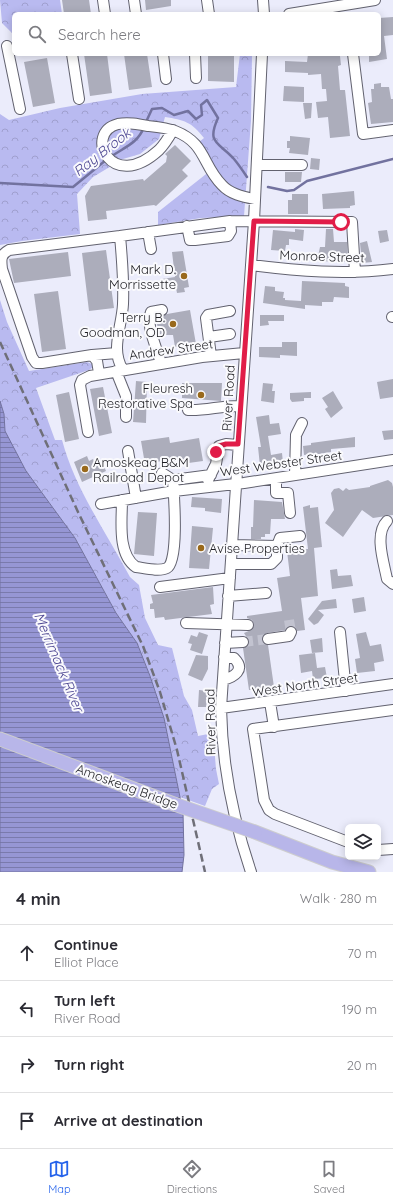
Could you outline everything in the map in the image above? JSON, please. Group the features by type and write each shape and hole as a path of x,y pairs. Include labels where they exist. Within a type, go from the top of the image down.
{"main road":[{"name":"Amoskeag Bridge","path":"0,739 315,855"},
{"path":"315,855 344,872"},
{"path":"315,855 344,866 369,872"}],"street":[{"path":"103,0 105,12"},
{"path":"134,0 136,12"},
{"path":"207,0 209,12"},
{"path":"263,0 264,12"},
{"path":"304,12 347,6 375,0"},
{"path":"7,45 20,109"},
{"path":"72,56 79,99"},
{"path":"163,56 166,79"},
{"path":"195,56 196,78"},
{"name":"River Road","path":"251,872 225,770 221,708 254,221 262,56"},
{"path":"353,56 363,134 393,130"},
{"path":"173,130 160,149 147,159 131,166 118,166 111,161 102,145 103,137 107,130 117,124 129,123 173,130 194,141 222,186 239,195 255,199"},
{"path":"257,165 302,165"},
{"path":"187,226 190,240 195,240 228,236 231,231 230,221"},
{"path":"117,353 36,363 32,357 12,299 1,260 3,253 9,250 230,221 352,222 354,272"},
{"path":"148,232 150,249"},
{"path":"120,236 123,305 117,339 117,353 126,396 126,417"},
{"name":"Monroe Street","path":"251,265 315,271 354,272 393,269"},
{"path":"160,364 158,350 151,331 149,316 150,312 162,310"},
{"path":"211,356 206,318 208,315 230,312"},
{"path":"209,337 230,334"},
{"name":"Andrew Street","path":"88,432 80,385 82,380 100,373 211,356 244,353"},
{"path":"92,355 97,361 100,373"},
{"path":"188,410 241,406"},
{"path":"295,476 296,435 302,423"},
{"path":"201,487 211,475 219,446 226,444 238,444"},
{"path":"128,451 136,498"},
{"name":"West Webster Street","path":"101,504 174,491 276,479 393,460"},
{"path":"162,472 173,480 211,475"},
{"path":"276,479 276,493 288,493 290,513"},
{"path":"122,500 124,546 128,558 136,567 162,570 168,568 172,563 174,537 173,480"},
{"path":"386,521 381,540 387,579 393,584"},
{"path":"231,564 270,564 277,558 277,546 280,538 300,536"},
{"path":"232,545 277,546"},
{"path":"160,587 230,578"},
{"path":"228,596 266,594"},
{"path":"186,622 248,625"},
{"path":"268,639 289,636 291,632"},
{"path":"340,632 346,691"},
{"path":"225,643 243,642"},
{"path":"223,680 234,677 237,674 238,667 238,662 234,658 224,657"},
{"name":"West North Street","path":"221,708 393,684"},
{"path":"270,702 274,726"},
{"path":"345,841 275,814 269,810 264,800 253,729 393,710"},
{"path":"381,850 393,849"}],"green space":[{"path":"0,0 60,0 62,12 12,12 12,33 2,23"},
{"path":"240,56 252,56 251,121 244,216 201,218 158,225 158,212 215,167 199,142 204,138 196,128 183,121 165,117 159,139 140,154 123,159 93,177 77,194 80,234 0,245 0,114 9,120 60,108 142,94 236,87"},
{"path":"0,300 7,322 29,371 87,362 92,364 93,367 89,370 36,388 55,440 62,440 75,476 92,510 130,577 139,585 145,618 158,645 172,648 184,696 192,710 198,736 213,733 216,769 219,784 212,789 205,806 180,797 164,718 137,643 116,613 75,538 26,471 4,431 4,414 0,401"}],"water":[{"name":"Merrimack River","path":"0,401 4,414 5,431 26,471 75,538 116,613 137,643 150,676 164,718 183,812 184,855 182,872 0,872"}],"building":[{"path":"62,0 89,0 91,12 64,12"},
{"path":"145,0 171,0 171,6 146,10"},
{"path":"393,17 393,35 384,36 387,59 369,62 369,56 381,56 381,18"},
{"path":"84,56 107,56 112,93 90,96"},
{"path":"124,56 147,56 152,87 129,90"},
{"path":"208,56 234,56 234,82 208,81"},
{"path":"308,56 340,56 341,65 338,66 340,90 345,90 350,136 330,138 328,117 318,118 316,102 327,101 326,89 322,89 321,74 308,75 308,73 285,72 285,61 307,62"},
{"path":"47,58 55,103 33,107 24,62"},
{"path":"381,83 381,87 389,87 391,99 393,99 393,122 371,124 368,103 372,102 371,89 374,89 374,84"},
{"path":"284,86 304,87 304,102 283,101"},
{"path":"303,103 312,103 311,118 305,119"},
{"path":"290,136 310,138 308,155 289,153 290,148 287,148 287,141 290,141"},
{"path":"175,145 191,161 182,170 188,176 156,206 106,211 107,219 88,221 85,196 91,186 143,179 144,181 166,162 167,156 165,154"},
{"path":"311,158 320,159 319,170 310,169"},
{"path":"285,172 302,172 301,182 285,182"},
{"path":"354,191 355,205 350,206 350,208 323,209 322,194"},
{"path":"292,194 308,194 308,214 288,214 288,200 292,200"},
{"path":"295,229 304,230 303,241 289,239 289,245 286,245 285,251 271,250 273,230 295,232"},
{"path":"326,229 333,229 334,242 347,242 348,262 317,261 320,247 325,247"},
{"path":"387,230 389,241 380,243 378,231"},
{"path":"367,241 372,262 362,263 360,243"},
{"path":"106,250 114,308 89,311 82,253"},
{"name":"Mark D. Morrissette","path":"183,251 189,287 184,288 185,292 177,293 175,283 163,284 162,279 175,277 172,252"},
{"path":"68,252 71,276 14,283 9,259"},
{"path":"302,281 345,283 345,286 349,287 349,298 334,297 333,302 322,302 322,306 305,305 305,309 263,303 265,286 275,287 275,291 284,292 283,298 285,298 285,300 301,301"},
{"path":"58,291 66,349 42,352 34,294"},
{"name":"Terry B. Goodman, OD","path":"190,310 196,344 175,347 173,335 159,335 156,318 167,314"},
{"path":"260,315 284,315 284,321 268,321 269,325 260,326"},
{"path":"282,342 297,342 297,356 280,355 280,358 259,357 259,347 282,347"},
{"path":"393,379 393,397 380,399 377,382"},
{"path":"136,381 147,382 146,423 133,422"},
{"name":"Fleuresh Restorative Spa","path":"182,383 222,383 221,401 182,398"},
{"path":"263,383 273,384 272,391 275,391 274,403 261,401"},
{"path":"103,387 112,433 99,436 90,389"},
{"path":"333,391 343,408 331,418 325,409 328,407 322,398"},
{"path":"69,392 79,439 65,442 56,395"},
{"path":"311,392 311,398 304,398 304,401 292,402 290,399 290,393"},
{"path":"269,415 270,424 279,423 281,434 268,436 271,455 282,453 283,463 260,466 258,447 261,447 256,417"},
{"path":"393,430 393,439 384,440 382,431"},
{"path":"169,437 170,443 199,438 203,461 174,465 173,459 145,464 141,441"},
{"path":"355,437 355,447 331,449 331,452 304,455 303,446 311,445 311,443"},
{"name":"Amoskeag B&M Railroad Depot","path":"87,456 89,461 93,459 95,464 102,462 106,471 82,482 74,462"},
{"path":"388,480 392,483 393,487 393,515 373,518 362,510 343,537 325,523 334,510 331,493 334,489 339,488 343,491 346,488 349,490 370,487"},
{"path":"192,497 222,499 221,513 205,511 205,508 191,507"},
{"path":"254,500 282,502 285,519 271,519 270,534 265,534 265,537 261,537 261,539 251,539"},
{"path":"310,505 310,508 318,507 322,547 314,548 318,596 301,598 305,630 297,631 294,626 290,626 285,630 267,633 262,636 263,643 268,645 274,687 249,690 243,648 249,645 249,641 244,633 251,630 254,625 252,620 247,618 247,616 282,611 277,578 290,576 287,551 308,549 303,507"},
{"path":"138,512 157,513 154,556 134,554"},
{"name":"Avise Properties","path":"192,526 213,528 209,569 189,568"},
{"path":"337,569 338,576 351,575 353,586 332,589 330,570"},
{"path":"213,587 214,604 210,605 212,614 165,620 164,617 155,618 154,609 150,609 150,604 153,603 151,595"},
{"path":"364,597 366,611 354,613 352,599"},
{"path":"336,599 337,608 318,610 324,615 318,623 314,625 308,619 322,601"},
{"path":"199,632 208,635 202,654 190,650 192,644 188,643 191,635 197,637"},
{"path":"366,632 370,646 381,644 384,661 374,663 375,671 357,673 355,659 360,658 356,634"},
{"path":"322,638 323,652 312,653 310,640"},
{"path":"315,653 317,668 325,667 327,678 313,679 312,671 301,673 299,655"},
{"path":"196,655 208,656 208,669 202,681 188,675"},
{"path":"199,690 208,691 206,707 198,707"}],"waterway":[{"name":"Ray Brook","path":"146,122 152,109 162,108 174,115 188,111 196,119 202,115 201,105 207,100 218,118 213,133 216,142 229,153 247,177"},
{"name":"Ray Brook","path":"112,156 135,141 144,127"},
{"name":"Ray Brook","path":"268,187 287,191 294,190 307,181 393,159"},
{"name":"Ray Brook","path":"0,183 73,187 106,160"}],"tunnel":[{"path":"289,620 291,632"},
{"path":"243,642 268,639"}],"railway":[{"path":"0,342 78,512 143,646 160,692 177,750 205,872"}],"place":[{"name":"Mark D. Morrissette","path":"184,276"},
{"name":"Terry B. Goodman, OD","path":"173,324"},
{"name":"Fleuresh Restorative Spa","path":"201,395"},
{"name":"Amoskeag B&M Railroad Depot","path":"85,469"},
{"name":"Avise Properties","path":"201,548"}],"route":[{"path":"216,452 219,446 226,444 238,444 254,221 341,222"}]}
